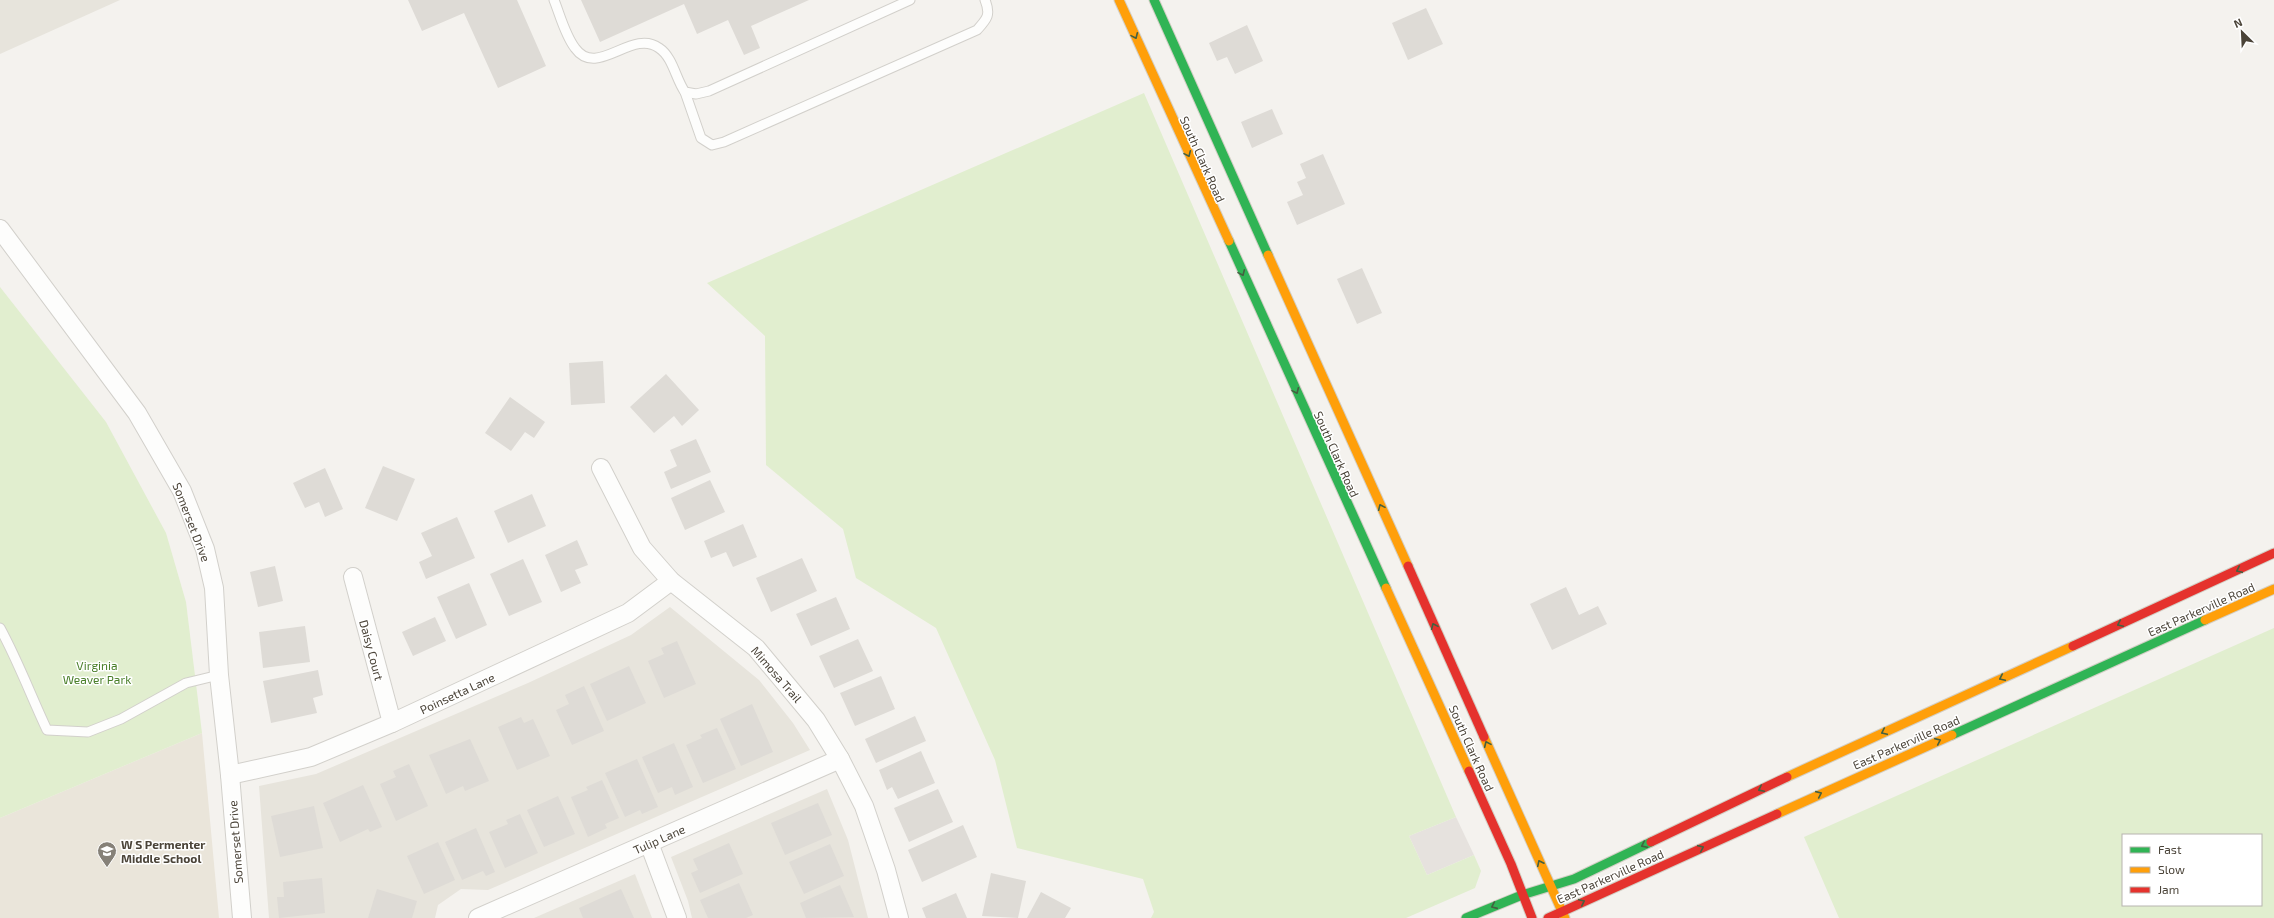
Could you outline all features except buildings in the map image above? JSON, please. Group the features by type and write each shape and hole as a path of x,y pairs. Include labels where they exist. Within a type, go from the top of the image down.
{"main road":[{"name":"South Clark Road","path":"1119,0 1511,864 1532,918"},
{"name":"South Clark Road","path":"1154,0 1551,885 1563,915"},
{"name":"East Parkerville Road","path":"1466,918 1522,895 1574,878 1796,773 2274,553"},
{"name":"East Parkerville Road","path":"1547,918 1563,915 2274,589"}],"street":[{"name":"Somerset Drive","path":"0,229 137,413 182,491 204,549 214,588 219,675 230,775 242,918"},
{"name":"Mimosa Trail","path":"601,468 642,548 671,581 756,648 816,720 840,759 864,806 886,870 899,918"},
{"name":"Daisy Court","path":"353,577 392,723"},
{"name":"Poinsetta Lane","path":"230,775 311,757 392,723 628,613 671,581"},
{"name":"Tulip Lane","path":"478,918 840,759"},
{"path":"649,844 673,903 676,918"}],"lane":[{"path":"554,0 574,48 581,54 590,58 602,58 633,44 647,44 659,47 666,55 679,84 685,92 701,138 712,146 977,30 986,21 989,10 985,0"},
{"path":"685,92 696,94 709,91 910,0"},
{"path":"0,628 13,652 25,685 47,730 88,732 121,719 186,683 219,675"}],"shaded area":[{"path":"0,0 120,0 0,54"},
{"path":"670,607 759,680 793,723 810,750 488,890 461,889 438,905 435,918 269,918 259,786 316,774 528,683 631,635"},
{"name":"W S Permenter Middle School","path":"202,733 219,918 0,918 0,818"},
{"path":"827,789 848,840 868,918 692,918 688,901 671,857"},
{"path":"1456,817 1474,855 1427,875 1409,836"},
{"path":"635,874 652,918 534,918 566,904"}],"green space":[{"path":"1144,93 1456,817 1409,836 1427,875 1474,855 1481,871 1475,888 1406,918 1151,918 1154,912 1143,879 1017,848 995,760 936,628 856,578 843,529 766,465 765,336 707,283"},
{"name":"Virginia Weaver Park","path":"0,287 106,422 166,533 186,602 202,733 0,818"},
{"path":"2274,628 2274,918 1839,918 1804,837"}],"traffic: fast":[{"path":"1154,0 1268,255"},
{"path":"1229,241 1386,588"},
{"path":"1952,735 2205,620"},
{"path":"1466,918 1522,895 1574,879 1651,842"}],"traffic: slow":[{"path":"1119,0 1229,241"},
{"path":"1268,255 1408,566"},
{"path":"1386,588 1469,771"},
{"path":"2205,620 2274,589"},
{"path":"1787,777 2073,646"},
{"path":"1777,814 1952,735"},
{"path":"1484,737 1565,918"}],"traffic: jam":[{"path":"2073,646 2274,553"},
{"path":"1408,566 1484,737"},
{"path":"1469,771 1511,864 1532,918"},
{"path":"1651,842 1787,777"},
{"path":"1548,918 1777,814"}],"place":[{"name":"W S Permenter Middle School","path":"107,868"}]}
